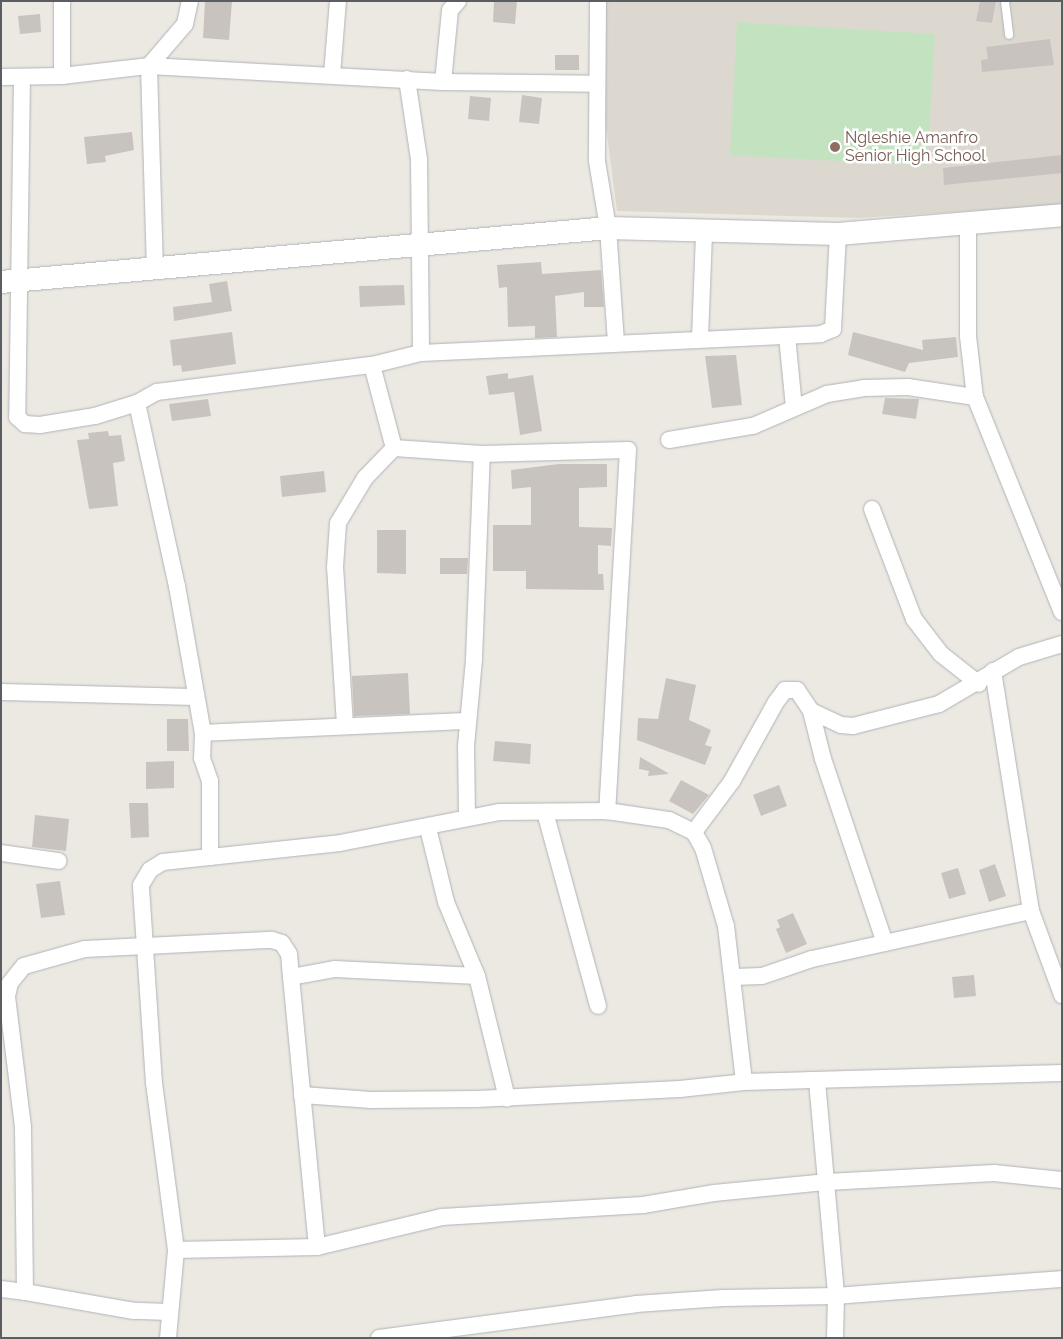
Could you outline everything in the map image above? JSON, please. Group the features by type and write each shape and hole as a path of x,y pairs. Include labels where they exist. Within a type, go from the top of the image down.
{"street":[{"path":"62,1 62,76"},
{"path":"155,270 149,66 185,24 190,1"},
{"path":"332,76 338,1"},
{"path":"442,82 450,10 458,1"},
{"path":"598,1 597,161 608,228 616,341"},
{"path":"1,77 62,76 149,66 442,82 596,84"},
{"path":"22,77 11,281 17,417 25,424 40,425 136,403 157,392 372,364 421,353 616,341 787,336 833,329 838,234"},
{"path":"407,79 419,158 421,353"},
{"path":"11,281 155,270 421,243 608,228 704,234 838,234 1062,215"},
{"path":"968,224 968,336 975,397 1062,612"},
{"path":"700,338 704,234"},
{"path":"787,336 794,407"},
{"path":"372,364 394,448"},
{"path":"669,440 752,426 827,394 863,388 908,387 975,397"},
{"path":"136,403 177,586 202,733 202,758 210,781 210,857"},
{"path":"345,726 336,606 338,524 364,478 394,448 482,454 628,450 607,811"},
{"path":"467,816 468,721 482,454"},
{"path":"872,509 914,619 941,654 979,684"},
{"path":"811,711 841,725 853,726 939,704 979,684 993,671 1019,657 1062,644"},
{"path":"993,671 1031,911 1062,996"},
{"path":"694,832 732,781 786,690 797,690 811,711 885,943"},
{"path":"1,692 195,697"},
{"path":"202,733 468,721"},
{"path":"168,1338 168,1312 176,1250 154,1082 141,885 150,870 163,862 428,828 467,816 607,811 651,814 694,832 702,848 726,926 744,1082"},
{"path":"545,812 598,1006"},
{"path":"428,828 446,902 477,976 507,1098"},
{"path":"1,853 58,861"},
{"path":"733,977 762,976 885,943 1031,911"},
{"path":"25,1292 23,1127 4,996 10,983 24,966 45,957 85,950 272,940 282,943 289,954 292,977 317,1246"},
{"path":"292,977 335,969 477,976"},
{"path":"302,1095 371,1100 507,1098 744,1082 1062,1073"},
{"path":"817,1081 827,1182 826,1215 836,1296 836,1338"},
{"path":"176,1250 317,1246 442,1217 643,1205 827,1182 994,1173 1062,1180"},
{"path":"379,1338 636,1304 724,1298 836,1296 1062,1279"},
{"path":"1,1289 134,1311 168,1312"}],"lane":[{"path":"1005,1 1009,35"}],"shaded area":[{"name":"Ngleshie Amanfro Senior High School","path":"606,1 1062,1 1062,205 860,218 617,211 601,89"}],"green space":[{"path":"737,22 935,34 927,166 730,155"}],"building":[{"path":"205,1 232,1 229,40 203,38"},
{"path":"494,1 517,1 515,24 493,22"},
{"path":"980,1 996,1 992,23 976,21"},
{"path":"40,14 41,32 20,34 18,16"},
{"path":"1050,39 1054,65 982,72 981,60 988,59 986,47"},
{"path":"555,55 579,55 579,70 555,70"},
{"path":"522,95 542,98 539,124 519,122"},
{"path":"470,96 491,98 489,121 468,119"},
{"path":"132,132 134,150 105,156 106,162 87,164 84,137"},
{"path":"1062,155 1062,173 944,185 943,168"},
{"path":"541,262 542,274 601,270 604,307 584,307 584,292 555,296 557,337 535,338 535,326 508,327 507,287 499,288 497,265"},
{"path":"227,281 232,311 174,321 173,307 212,302 209,284"},
{"path":"404,285 405,305 360,307 359,286"},
{"path":"232,332 236,364 182,372 181,365 173,366 170,340"},
{"path":"853,332 923,350 922,340 956,337 958,357 909,363 905,372 848,355"},
{"path":"736,355 742,405 712,408 705,356"},
{"path":"508,373 508,379 533,375 542,431 520,435 514,392 489,395 486,376"},
{"path":"885,398 919,399 916,419 882,414"},
{"path":"208,399 211,416 172,421 169,404"},
{"path":"108,431 109,436 121,435 125,461 113,463 118,506 89,509 77,440 89,439 88,433"},
{"path":"559,464 607,464 607,487 579,488 579,527 612,528 611,546 598,545 598,574 603,574 604,590 526,589 526,571 493,571 493,525 531,525 531,487 512,489 511,470"},
{"path":"324,471 326,492 282,497 280,476"},
{"path":"377,530 406,530 406,574 377,573"},
{"path":"440,558 468,558 467,574 440,574"},
{"path":"408,673 410,714 354,716 352,676"},
{"path":"666,678 696,685 689,720 711,730 705,745 712,747 705,765 637,740 638,718 658,719"},
{"path":"167,719 188,719 189,751 167,751"},
{"path":"495,741 531,744 530,764 493,761"},
{"path":"640,757 668,774 648,776 649,771 639,769"},
{"path":"174,761 174,788 146,789 146,762"},
{"path":"681,780 709,795 693,814 669,801"},
{"path":"779,785 787,806 761,816 753,795"},
{"path":"129,803 148,803 149,837 131,838"},
{"path":"35,815 69,819 66,851 32,847"},
{"path":"995,864 1006,896 989,902 979,870"},
{"path":"958,868 966,894 949,899 941,873"},
{"path":"60,881 65,915 41,918 36,884"},
{"path":"793,913 807,944 786,953 776,929 780,927 777,920"},
{"path":"974,975 976,996 954,998 952,977"}],"place":[{"name":"Ngleshie Amanfro Senior High School","path":"835,147"}]}
